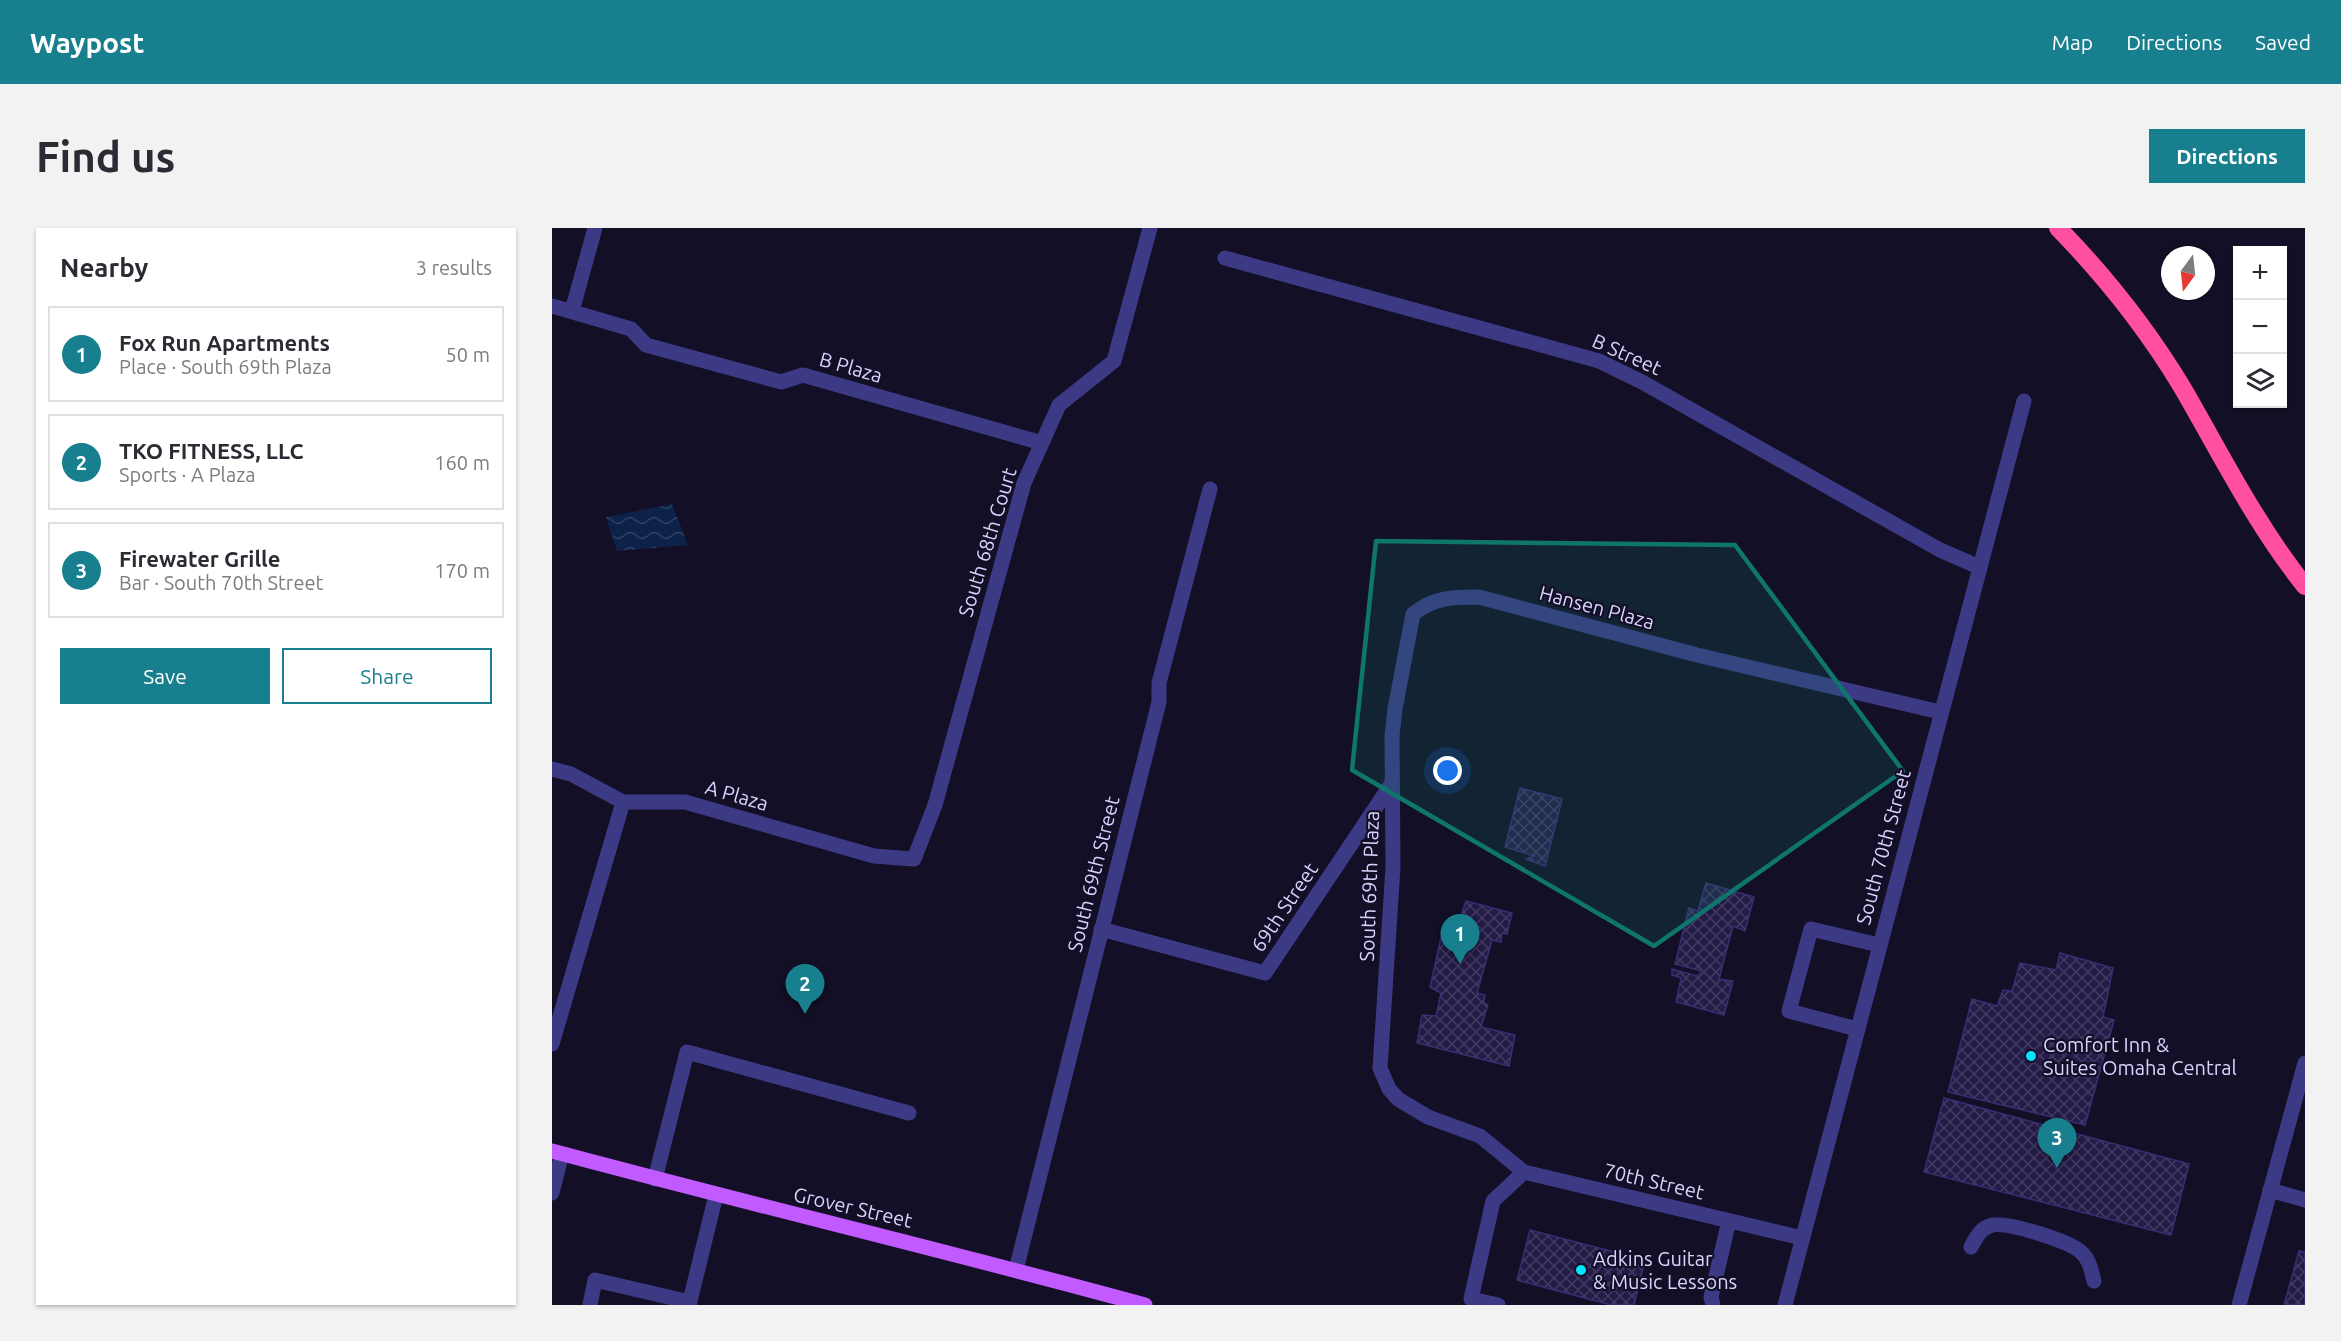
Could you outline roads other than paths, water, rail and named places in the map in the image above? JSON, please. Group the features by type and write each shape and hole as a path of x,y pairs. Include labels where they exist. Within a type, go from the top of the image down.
{"highway":[{"path":"2058,228 2116,293 2152,341 2271,538 2305,586"}],"main road":[{"name":"Grover Street","path":"557,1153 1145,1305"}],"street":[{"path":"572,311 595,228"},
{"name":"South 68th Court","path":"914,859 935,806 1024,483 1059,405 1114,362 1150,228"},
{"name":"B Street","path":"1226,258 1570,352 1599,362 1642,382 1940,550 1978,567"},
{"name":"B Plaza","path":"552,306 631,328 646,345 781,382 803,375 1042,443"},
{"name":"South 70th Street","path":"1785,1305 1978,567 2024,401"},
{"name":"South 69th Street","path":"1016,1270 1159,702 1159,683 1210,489"},
{"name":"Hansen Plaza","path":"1392,783 1392,736 1395,709 1413,614 1447,597 1479,597 1697,655 1940,712"},
{"name":"A Plaza","path":"552,769 571,774 623,802 684,802 874,856 914,859"},
{"name":"69th Street","path":"1101,928 1265,973 1392,783"},
{"name":"South 69th Plaza","path":"1392,783 1393,867 1380,1068 1389,1089 1398,1099 1428,1117 1480,1136 1501,1153"},
{"path":"552,1044 623,802"},
{"path":"1857,1029 1789,1011 1811,930 1879,945"},
{"path":"655,1179 687,1052 909,1113"},
{"path":"2239,1305 2305,1063"},
{"path":"552,1193 557,1153"},
{"name":"70th Street","path":"1501,1153 1524,1172 1803,1238"},
{"path":"1498,1305 1471,1299 1493,1201 1524,1172"},
{"path":"2270,1190 2305,1200"},
{"path":"590,1305 595,1280 689,1303 716,1195"},
{"path":"1713,1305 1711,1297 1729,1221"},
{"path":"1971,1247 1980,1232 1992,1225 2007,1226 2067,1242 2082,1252 2090,1264 2094,1281"}],"water":[{"path":"672,504 688,545 617,551 606,517"}],"place":[{"name":"Fox Run Apartments","path":"1460,964"},
{"name":"TKO FITNESS, LLC","path":"805,1014"},
{"name":"Comfort Inn & Suites Omaha Central","path":"2031,1056"},
{"name":"Firewater Grille","path":"2057,1168"},
{"name":"Adkins Guitar & Music Lessons","path":"1581,1270"}]}
